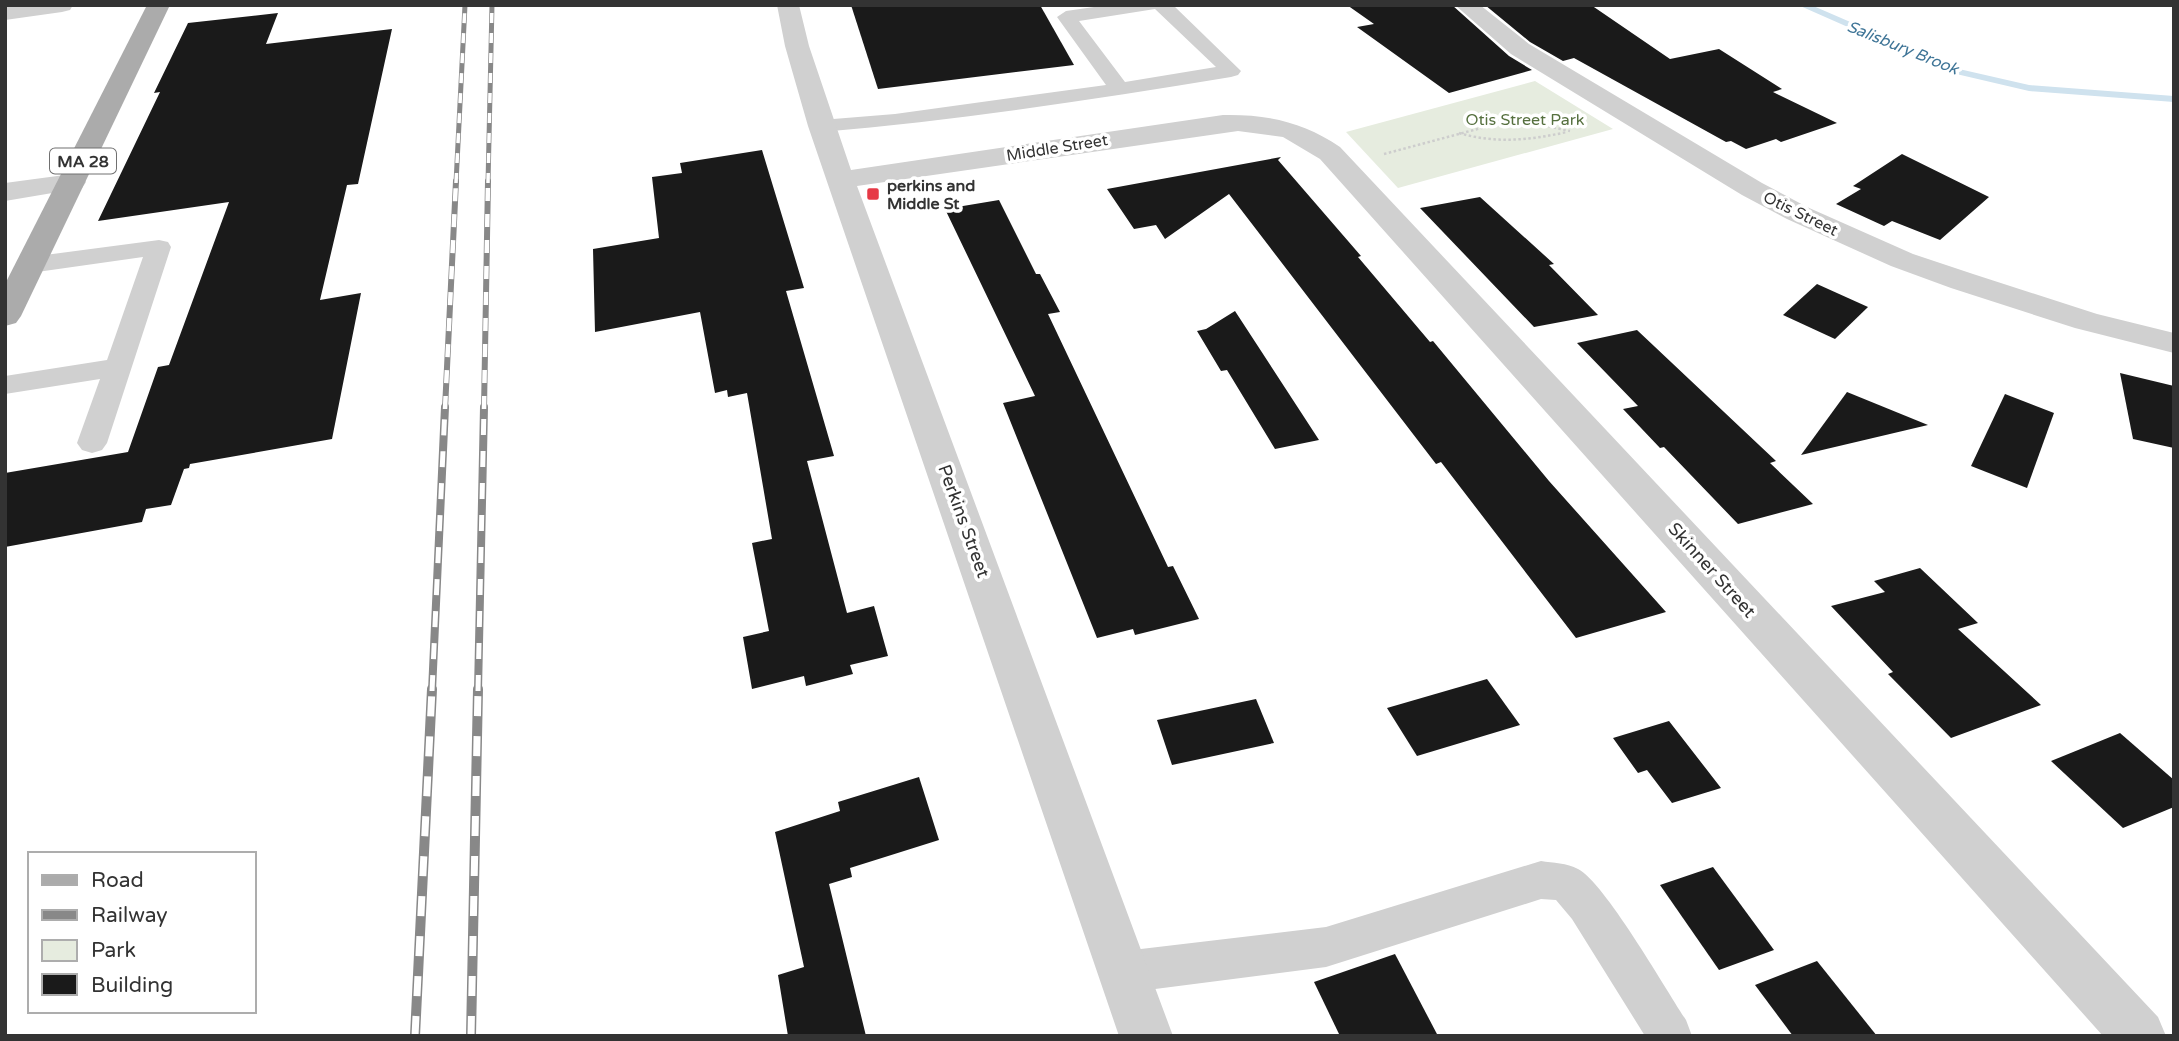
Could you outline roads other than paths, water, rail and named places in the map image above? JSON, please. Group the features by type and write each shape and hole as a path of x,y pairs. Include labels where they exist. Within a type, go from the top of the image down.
{"main road":[{"name":"MA 28","path":"5,316 159,5"}],"street":[{"path":"5,13 62,5"},
{"name":"Perkins Street","path":"788,5 797,46 821,126 1146,1036"},
{"name":"Otis Street","path":"1466,5 1520,48 1797,213 1902,260 2022,301 2174,343"},
{"name":"Middle Street","path":"842,180 1214,124 1240,122 1272,125"},
{"name":"Skinner Street","path":"1272,125 1306,135 1331,153 2138,1036"},
{"path":"5,192 72,182"}],"lane":[{"path":"1120,89 1066,17 1149,5"},
{"path":"821,126 895,121 1231,71 1162,5"},
{"path":"30,265 159,247 92,443"},
{"path":"5,385 117,367"},
{"path":"1124,972 1326,947 1541,880 1566,883 1587,905 1664,1027"}],"waterway":[{"name":"Salisbury Brook","path":"1802,5 1956,71 2029,88 2174,99"}],"railway":[{"path":"456,183 465,5"},
{"path":"488,183 492,5"},
{"path":"445,409 456,181"},
{"path":"484,409 488,181"},
{"path":"432,691 445,407"},
{"path":"478,691 484,407"},
{"path":"415,1036 432,689"},
{"path":"471,1036 478,689"}],"place":[{"name":"perkins and Middle St","path":"873,194"}],"park label":[{"name":"Otis Street Park","path":"1525,119"}]}
